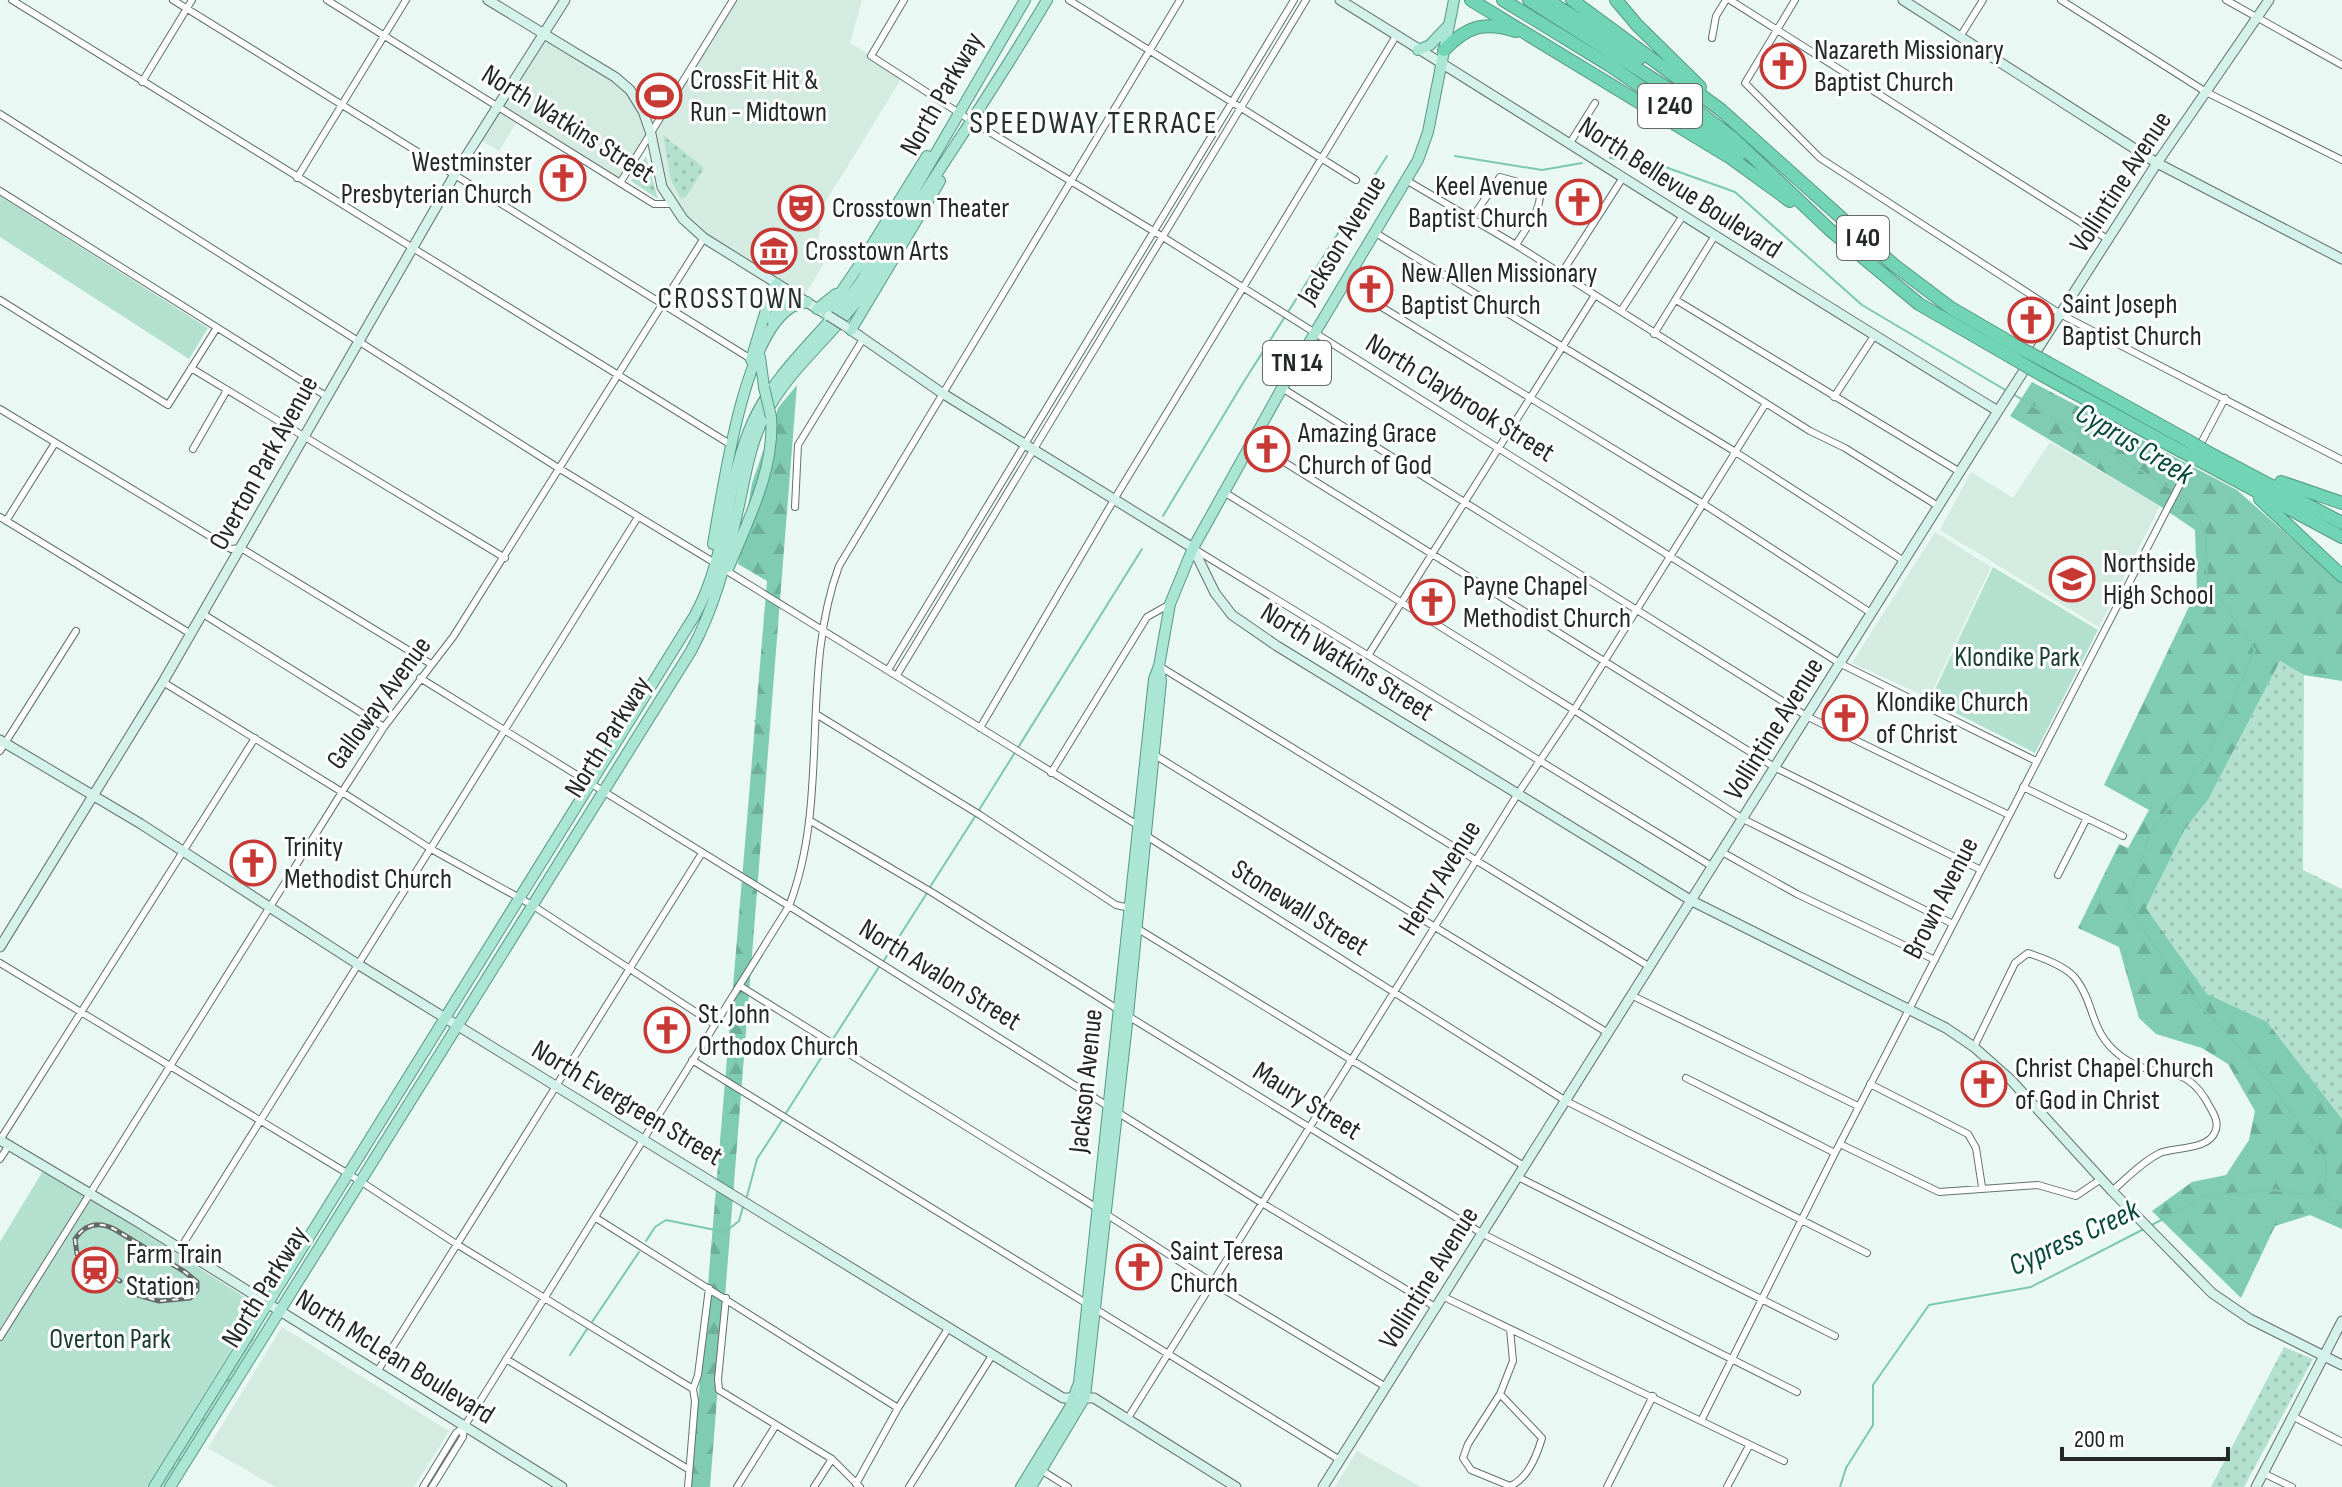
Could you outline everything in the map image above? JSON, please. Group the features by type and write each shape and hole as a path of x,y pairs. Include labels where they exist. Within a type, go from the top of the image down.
{"highway":[{"path":"1471,0 1731,158 1830,230"},
{"name":"I 240","path":"1503,0 1707,130 1816,217"},
{"name":"I 40","path":"1529,0 1672,91 1734,139 1830,230 1919,304 2015,352 2208,458 2249,489 2342,537"},
{"name":"I 40","path":"1547,0 1716,106 1894,265 2015,352"},
{"name":"I 240","path":"1572,0 1716,106"},
{"path":"1616,0 1716,106"},
{"path":"1444,50 1459,34 1477,27 1494,26 1513,30 1546,44"},
{"name":"I 40","path":"2208,458 2225,461 2342,523"},
{"path":"2225,461 2342,503"},
{"path":"2249,489 2342,576"}],"main road":[{"name":"North Parkway","path":"154,1487 695,615 711,582 741,454 756,414 776,383 852,295 1025,0"},
{"name":"North Parkway","path":"170,1487 691,651 723,571 750,452 765,414 785,385 859,299 1047,0"},
{"name":"Jackson Avenue","path":"1112,1109 1117,1009 1145,835 1154,679 1170,604 1193,548 1224,492 1424,147 1454,0"},
{"path":"1418,50 1430,45 1449,25"},
{"path":"824,313 844,288 958,112"},
{"path":"848,328 973,122"},
{"path":"707,615 758,496 773,437 756,357 772,290 777,284"},
{"path":"695,615 710,560 750,373 774,316 790,293"},
{"path":"756,357 782,315 791,307 807,302"},
{"name":"Jackson Avenue","path":"1134,909 1138,824 1150,752"},
{"name":"Jackson Avenue","path":"1031,1487 1038,1468 1080,1398 1112,1109 1128,1015 1132,925"},
{"name":"Jackson Avenue","path":"1021,1487 1038,1468"}],"street":[{"path":"12,0 733,446"},
{"path":"173,0 664,304 756,357"},
{"path":"142,82 192,0"},
{"name":"North Watkins Street","path":"327,0 654,204 671,204 704,238 848,328 942,393 1193,548 1215,593 1232,615 1277,646 1692,901 1946,1028 1974,1047 2011,1080 2112,1191 2212,1293 2250,1319 2342,1365"},
{"path":"297,178 406,0"},
{"path":"488,0 615,77 630,90 643,111 660,180 671,204"},
{"name":"Overton Park Avenue","path":"0,947 203,614 454,175 565,0"},
{"path":"620,183 733,0"},
{"name":"North Claybrook Street","path":"904,0 871,56 1841,664 2036,761"},
{"path":"1069,0 1356,180"},
{"path":"423,1487 596,1218 789,906 802,866 809,820 823,629 839,566 1180,0"},
{"path":"897,675 956,579 1093,334 1294,0"},
{"path":"888,670 1101,339 1306,0"},
{"name":"North Bellevue Boulevard","path":"1340,0 1442,65 1496,95 1622,179 1874,336 2001,407"},
{"path":"1712,38 1716,16 1728,0 2110,241"},
{"path":"1795,0 1745,83 1820,158 2062,315 2342,460"},
{"path":"1903,0 2157,163 2342,259"},
{"path":"1960,37 1983,0"},
{"path":"2061,0 2206,92 2342,160"},
{"path":"2226,0 2342,65"},
{"name":"Vollintine Avenue","path":"1323,1487 2001,407 2110,241 2157,163 2269,0"},
{"path":"980,728 1115,498 1396,36"},
{"path":"1570,143 1595,103"},
{"path":"0,114 560,469 710,560"},
{"path":"1472,218 1500,177 1537,187 1541,201 1516,245"},
{"path":"1561,274 1622,179"},
{"path":"1406,180 1516,245 1810,431 1845,448 1939,506"},
{"path":"0,191 326,396"},
{"path":"1621,311 1682,217"},
{"path":"1374,232 1734,451 1904,561"},
{"path":"1654,334 1714,237"},
{"name":"Galloway Avenue","path":"0,1337 342,792 384,727 453,637 505,558 704,238"},
{"path":"1344,284 1702,503 1871,613"},
{"path":"1369,654 1595,295"},
{"path":"0,300 168,405 216,329"},
{"path":"1676,300 1960,472"},
{"path":"1093,334 1101,339"},
{"path":"1834,397 1874,336"},
{"path":"795,507 798,445 863,339"},
{"path":"191,368 505,558"},
{"path":"1282,388 1808,717 2009,815"},
{"path":"193,449 227,390"},
{"name":"Brown Avenue","path":"1701,1421 1858,1106 2225,398"},
{"name":"Henry Avenue","path":"1128,1418 1766,403"},
{"path":"0,409 231,549 241,548 431,664"},
{"path":"1252,442 1776,768 1981,870"},
{"path":"55,443 3,519 191,634"},
{"path":"1224,492 1743,819 1953,924"},
{"path":"180,1249 638,517"},
{"path":"1193,548 1713,867"},
{"path":"954,564 961,569"},
{"name":"Stonewall Street","path":"727,571 1138,824 1145,835 1566,1101 1867,1253"},
{"path":"947,574 956,579"},
{"path":"1051,773 1147,617 1170,604"},
{"path":"203,614 384,727"},
{"path":"2,745 76,631"},
{"path":"1159,666 1650,967"},
{"name":"North Avalon Street","path":"420,678 1262,1203 1437,1308"},
{"path":"163,682 431,849 532,905 714,1024"},
{"path":"816,714 977,813 1116,905 1134,909"},
{"path":"0,1159 3,1141 255,738"},
{"name":"North Evergreen Street","path":"2,745 93,796 359,965 458,1023 1063,1398 1094,1398 1236,1487"},
{"path":"1150,752 1608,1033"},
{"path":"2023,787 2123,836"},
{"path":"2058,875 2087,818"},
{"name":"Maury Street","path":"809,820 930,891 1483,1234 1797,1392"},
{"path":"1722,852 1797,894 1935,960"},
{"path":"377,1372 702,853"},
{"path":"1132,925 1524,1166"},
{"path":"1974,1047 2015,963 2028,953 2075,977 2086,997 2095,1028 2118,1055 2137,1067 2189,1078 2204,1095 2216,1119 2216,1132 2206,1143 2160,1154 2138,1167 2112,1191"},
{"path":"0,963 170,1064 693,1389"},
{"path":"740,986 1213,1283 1387,1388"},
{"path":"1633,996 1858,1106"},
{"path":"692,1060 1340,1460"},
{"path":"1686,1078 1835,1153"},
{"path":"1870,1084 1968,1134 1976,1148 1982,1187"},
{"name":"North McLean Boulevard","path":"3,1141 377,1372 544,1482 562,1487"},
{"path":"1840,1144 1939,1192 2038,1185 2076,1196 2101,1179"},
{"path":"1518,1177 1835,1336"},
{"path":"596,1218 898,1408"},
{"path":"688,1487 695,1401 693,1389 698,1375 709,1288"},
{"path":"1444,1297 1784,1461"},
{"path":"726,1298 719,1390 832,1459 858,1486 898,1408 949,1327"},
{"path":"2256,1487 2342,1321"},
{"path":"1500,1394 1542,1438 1538,1453 1525,1474 1510,1486 1471,1470 1463,1458 1468,1444 1500,1394 1513,1361 1510,1328"},
{"path":"909,1487 993,1354"},
{"path":"506,1359 688,1469"},
{"path":"1607,1487 1653,1396"},
{"path":"2292,1416 2342,1442"},
{"path":"737,1487 776,1425"},
{"path":"432,1487 463,1437 464,1427"},
{"path":"1727,1487 1749,1446"},
{"path":"814,1487 832,1459"},
{"path":"1038,1468 1068,1487"},
{"path":"2263,1473 2292,1487"}],"shaded area":[{"path":"733,0 862,0 850,43 903,76 823,206 818,244 831,251 802,300 704,238 671,204 651,135 620,183 519,119 499,151 477,138 543,33 630,90 651,133"},
{"name":"Northside High School","path":"2050,442 2160,506 2099,627 1940,530 1971,472 2013,498"},
{"path":"1935,532 1991,567 1929,698 1852,663"},
{"path":"282,1327 449,1431 414,1487 276,1487 208,1448"},
{"path":"1357,1451 1421,1487 1335,1487"}],"green space":[{"path":"663,135 704,168 686,197 681,199 671,180"},
{"path":"646,156 658,199 631,181"},
{"path":"0,196 208,328 189,359 0,237"},
{"path":"2032,382 2237,490 2342,583 2342,681 2304,675 2280,661 2208,800 2185,829 2146,908 2207,994 2267,1022 2342,1119 2342,1229 2310,1215 2275,1226 2241,1298 2152,1211 2192,1182 2226,1175 2249,1140 2255,1111 2228,1064 2202,1048 2156,1034 2139,1018 2119,947 2078,928 2119,844 2128,848 2149,810 2104,785 2197,590 2195,530 2010,416"},
{"path":"797,385 710,1487 691,1487 767,581 738,564 752,483 778,408"},
{"name":"Klondike Park","path":"1993,567 2098,630 2035,753 1930,700"},
{"path":"2280,661 2304,675 2303,870 2342,889 2342,1119 2267,1023 2207,994 2146,908 2185,829 2208,800"},
{"name":"Overton Park","path":"44,1169 257,1305 147,1487 0,1487 0,1242"},
{"path":"267,1313 248,1352 165,1487 157,1487"},
{"path":"2284,1347 2313,1359 2244,1487 2211,1487"}],"waterway":[{"path":"1163,516 1387,156"},
{"path":"1455,156 1542,170 1582,163"},
{"name":"Cyprus Creek","path":"1610,158 1654,163 1735,192 1862,305 2007,391"},
{"name":"Cyprus Creek","path":"2013,394 2190,500 2206,535 2207,580 2255,650 2211,749 2149,836 2127,906 2186,989 2269,1081 2326,1161 2325,1197"},
{"path":"979,810 1142,549"},
{"path":"755,721 769,730"},
{"path":"930,887 976,815"},
{"path":"883,962 927,893"},
{"path":"833,1039 879,967"},
{"path":"786,1113 828,1047"},
{"path":"747,1196 757,1159 783,1119"},
{"name":"Cypress Creek","path":"2150,1226 2205,1196 2273,1190 2325,1197 2342,1205"},
{"path":"646,1241 655,1227 666,1220 725,1232 739,1221 743,1207"},
{"name":"Cypress Creek","path":"1840,1487 1846,1468 1873,1425 1873,1385 1929,1305 2031,1287 2144,1229"},
{"path":"592,1322 639,1252"},
{"path":"570,1355 587,1329"}],"railway":[{"path":"120,1281 77,1254 75,1239 83,1230 97,1225 114,1229 197,1282 197,1290 190,1298 159,1301 138,1295"}],"place":[{"name":"Nazareth Missionary Baptist Church","path":"1783,66"},
{"name":"CrossFit Hit & Run - Midtown","path":"659,96"},
{"name":"Westminster Presbyterian Church","path":"563,178"},
{"name":"Keel Avenue Baptist Church","path":"1579,202"},
{"name":"Crosstown Theater","path":"801,208"},
{"name":"Crosstown Arts","path":"774,251"},
{"name":"New Allen Missionary Baptist Church","path":"1370,289"},
{"name":"Saint Joseph Baptist Church","path":"2031,320"},
{"name":"Amazing Grace Church of God","path":"1267,449"},
{"name":"Northside High School","path":"2072,579"},
{"name":"Payne Chapel Methodist Church","path":"1432,602"},
{"name":"Klondike Church of Christ","path":"1845,718"},
{"name":"Trinity Methodist Church","path":"253,863"},
{"name":"St. John Orthodox Church","path":"667,1030"},
{"name":"Christ Chapel Church of God in Christ","path":"1984,1084"},
{"name":"Saint Teresa Church","path":"1139,1267"},
{"name":"Farm Train Station","path":"95,1270"}],"district":[{"name":"SPEEDWAY TERRACE","path":"1094,123"},
{"name":"CROSSTOWN","path":"731,299"}]}
